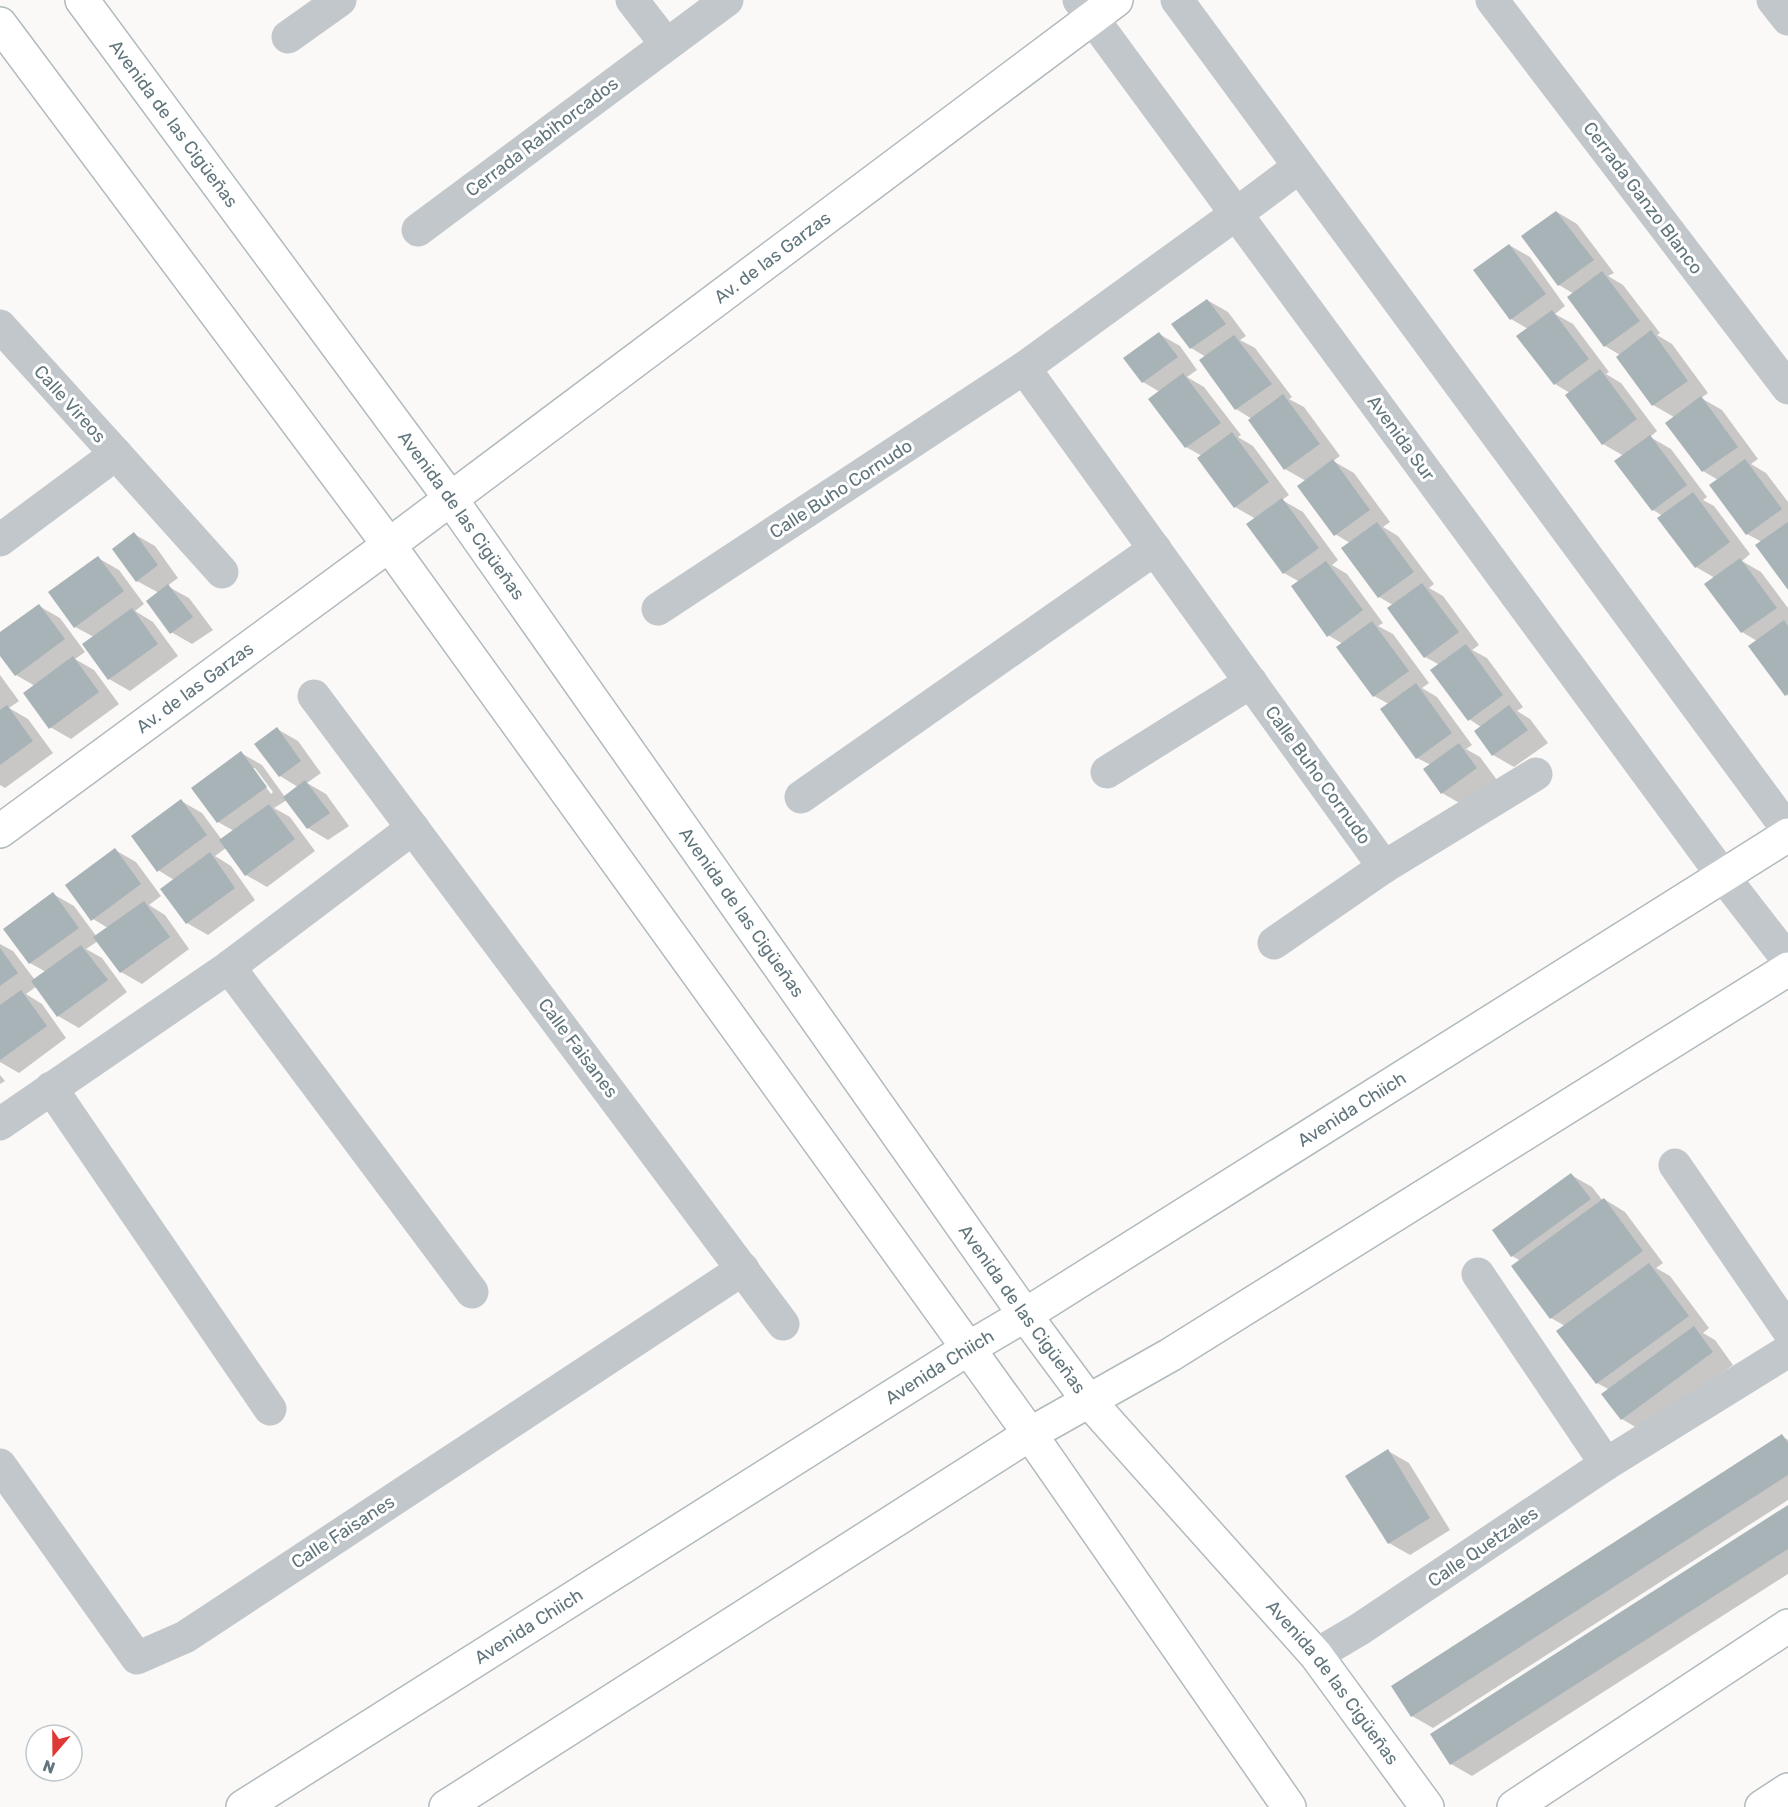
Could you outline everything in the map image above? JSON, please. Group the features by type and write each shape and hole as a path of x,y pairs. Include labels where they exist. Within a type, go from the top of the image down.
{"main road":[{"name":"Avenida de las Cigüeñas","path":"82,0 450,498 1025,1315 1088,1400 1317,1655 1427,1807"},
{"name":"Av. de las Garzas","path":"0,831 390,545 1095,6"},
{"path":"0,24 390,545 934,1303 969,1348 1289,1807"},
{"name":"Avenida Chiich","path":"243,1807 1788,833"},
{"path":"446,1807 1030,1434 1170,1355 1788,969"},
{"path":"1514,1807 1788,1626"},
{"path":"1762,1807 1788,1790"}],"street":[{"path":"288,37 340,0"},
{"path":"632,0 666,44"},
{"name":"Cerrada Rabihorcados","path":"417,230 727,0"},
{"path":"1177,0 1788,833"},
{"path":"1773,0 1788,20"},
{"name":"Cerrada Ganzo Blanco","path":"1500,2 1788,388"},
{"name":"Avenida Sur","path":"1095,6 1225,222 1788,960"},
{"name":"Calle Buho Cornudo","path":"658,609 1024,368 1299,166"},
{"name":"Calle Vireos","path":"0,326 116,454 0,540"},
{"name":"Calle Buho Cornudo","path":"1024,368 1384,867"},
{"path":"116,454 222,572"},
{"path":"801,798 1155,549"},
{"path":"1107,772 1251,682"},
{"name":"Calle Faisanes","path":"314,696 783,1324"},
{"path":"1274,943 1384,867 1536,774"},
{"path":"0,1124 229,967 413,828"},
{"path":"229,967 472,1292"},
{"path":"51,1088 270,1408"},
{"path":"1675,1165 1788,1330"},
{"name":"Calle Faisanes","path":"0,1465 137,1658 185,1637 743,1269"},
{"path":"1478,1274 1606,1464"},
{"name":"Calle Quetzales","path":"1317,1655 1360,1629 1606,1464 1788,1351"}],"building":[{"path":"1556,211 1594,260 1558,286 1521,236"},
{"path":"1509,244 1546,294 1510,320 1473,270"},
{"path":"1602,271 1640,321 1604,347 1567,297"},
{"path":"1207,299 1226,324 1190,349 1171,324"},
{"path":"1552,310 1589,359 1554,385 1516,336"},
{"path":"1651,330 1688,381 1652,406 1616,357"},
{"path":"1159,332 1178,357 1142,383 1123,358"},
{"path":"1234,335 1272,384 1235,410 1199,360"},
{"path":"1600,369 1637,419 1602,445 1565,395"},
{"path":"1183,373 1221,423 1185,448 1148,399"},
{"path":"1283,394 1320,444 1284,470 1248,420"},
{"path":"1701,396 1738,447 1702,472 1665,423"},
{"path":"1232,432 1269,482 1234,508 1197,458"},
{"path":"1650,435 1687,485 1652,511 1614,461"},
{"path":"1333,459 1370,510 1334,536 1297,486"},
{"path":"1745,459 1782,509 1746,535 1709,485"},
{"path":"1693,492 1730,542 1695,568 1657,518"},
{"path":"1282,498 1319,548 1283,574 1246,524"},
{"path":"1377,522 1414,572 1378,598 1341,548"},
{"path":"1788,522 1788,590 1755,545"},
{"path":"134,532 158,565 136,582 112,549"},
{"path":"98,556 124,591 74,628 48,592"},
{"path":"1740,558 1777,608 1741,633 1704,584"},
{"path":"1326,561 1363,610 1327,637 1291,586"},
{"path":"1422,583 1459,632 1424,658 1387,608"},
{"path":"168,584 193,617 170,634 146,601"},
{"path":"39,604 65,639 15,676 0,656 0,632"},
{"path":"132,608 158,644 108,680 82,644"},
{"path":"1784,620 1788,626 1788,694 1785,696 1748,646"},
{"path":"1372,621 1409,671 1373,697 1336,647"},
{"path":"1466,644 1503,695 1468,721 1430,670"},
{"path":"73,656 99,692 49,729 23,693"},
{"path":"1416,683 1452,733 1416,759 1380,709"},
{"path":"7,705 33,741 0,765 0,710"},
{"path":"1509,705 1528,730 1492,756 1474,731"},
{"path":"277,727 301,761 279,777 254,744"},
{"path":"1459,743 1477,768 1441,794 1423,769"},
{"path":"241,751 267,787 217,823 191,788"},
{"path":"305,780 330,813 307,829 283,797"},
{"path":"181,799 207,835 157,872 131,836"},
{"path":"269,804 295,839 245,876 219,840"},
{"path":"115,848 141,884 91,921 65,885"},
{"path":"210,852 235,888 186,924 160,889"},
{"path":"53,892 79,928 29,964 3,929"},
{"path":"144,901 170,937 120,973 93,937"},
{"path":"81,945 108,980 57,1017 31,981"},
{"path":"0,948 18,973 0,986"},
{"path":"21,990 47,1026 0,1060 0,1005"},
{"path":"1571,1173 1591,1199 1511,1257 1492,1230"},
{"path":"1604,1198 1643,1251 1550,1319 1511,1266"},
{"path":"1649,1263 1689,1316 1596,1384 1556,1331"},
{"path":"1694,1326 1713,1352 1621,1420 1601,1394"},
{"path":"1782,1434 1788,1443 1788,1475 1411,1717 1391,1686"},
{"path":"1388,1449 1430,1518 1388,1544 1345,1476"},
{"path":"1788,1505 1788,1549 1450,1765 1430,1734"}]}
